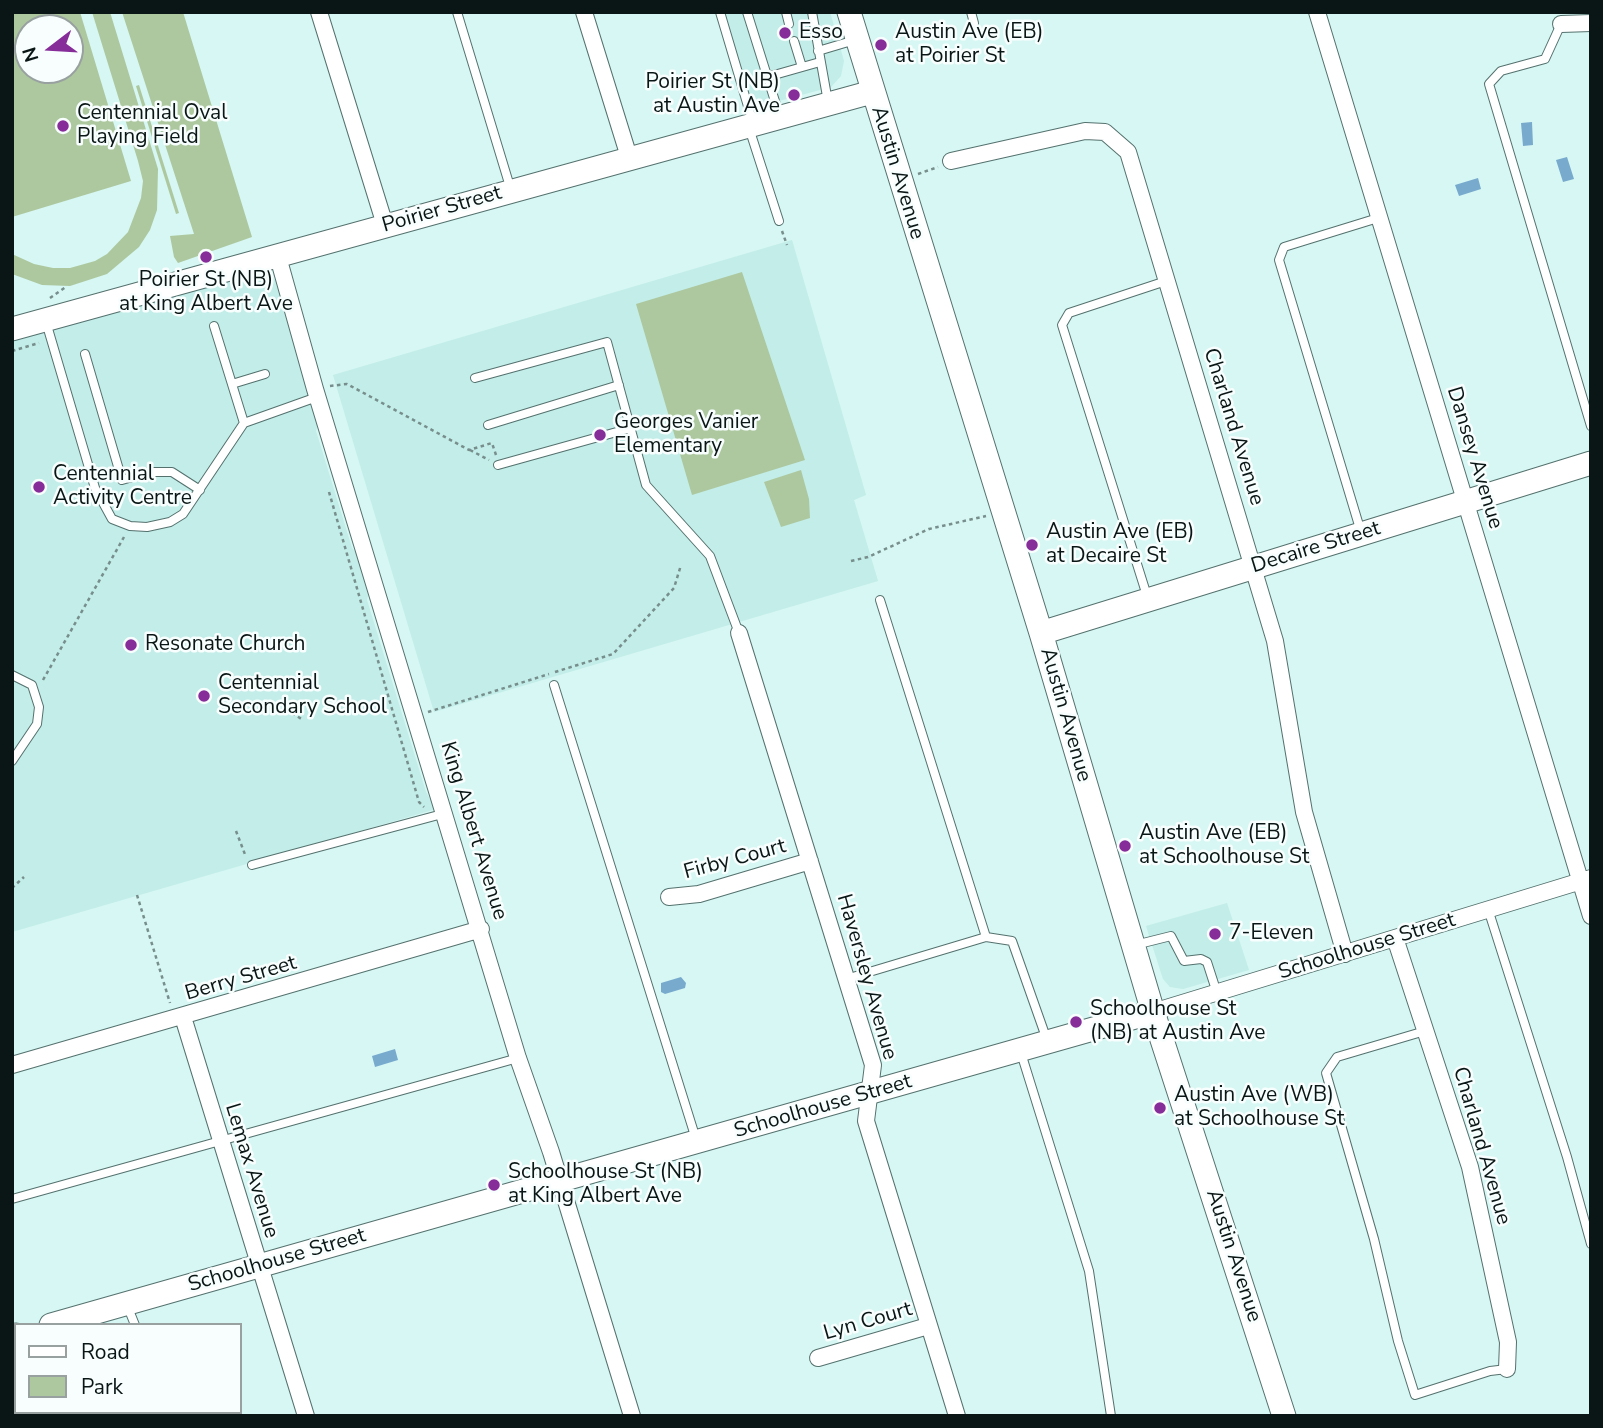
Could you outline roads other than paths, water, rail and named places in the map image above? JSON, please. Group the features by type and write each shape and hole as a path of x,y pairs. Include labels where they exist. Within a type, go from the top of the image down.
{"street":[{"path":"319,12 385,225"},
{"path":"584,12 629,158"},
{"name":"Austin Avenue","path":"849,12 1041,633 1153,1012 1284,1416"},
{"name":"Dansey Avenue","path":"1317,12 1378,218 1585,880 1591,916"},
{"path":"1561,24 1591,23"},
{"name":"Poirier Street","path":"12,329 872,92"},
{"name":"Charland Avenue","path":"951,161 1073,132 1105,132 1128,152 1275,641 1304,813 1345,954"},
{"name":"King Albert Avenue","path":"278,257 440,814 481,929 518,1058 632,1416"},
{"name":"Decaire Street","path":"1041,633 1591,463"},
{"name":"Haversley Avenue","path":"739,633 873,1065 866,1121 957,1416"},
{"name":"Firby Court","path":"669,897 699,894 810,861"},
{"name":"Schoolhouse Street","path":"66,1323 131,1314 258,1267 1048,1043 1585,880"},
{"name":"Berry Street","path":"12,1065 179,1019 481,929"},
{"name":"Charland Avenue","path":"1395,939 1473,1179 1508,1342 1507,1369"},
{"name":"Lemax Avenue","path":"179,1019 220,1139 306,1416"},
{"name":"Lyn Court","path":"818,1358 929,1326"}],"lane":[{"path":"457,12 511,190"},
{"path":"720,12 779,221"},
{"path":"747,12 780,117"},
{"path":"786,12 789,24"},
{"path":"812,12 828,104"},
{"path":"971,12 974,23"},
{"path":"1561,24 1545,59 1501,71 1489,83 1591,426"},
{"path":"818,51 857,39"},
{"path":"794,41 802,67"},
{"path":"768,77 820,62"},
{"path":"1362,534 1279,260 1284,247 1378,218"},
{"path":"1148,600 1062,325 1069,313 1166,281"},
{"path":"47,320 95,488 112,519 130,526 147,527 170,522 183,514 244,423 317,397"},
{"path":"214,326 244,423"},
{"path":"475,378 607,342 646,485 710,556 739,633"},
{"path":"85,354 122,480 150,472 172,472 200,490"},
{"path":"232,384 265,373"},
{"path":"488,425 619,385"},
{"path":"498,465 631,428"},
{"path":"880,600 986,937"},
{"path":"12,675 27,681 36,692 39,707 37,724 12,761"},
{"path":"554,685 697,1142"},
{"path":"252,865 440,814"},
{"path":"1488,909 1567,1157 1591,1244"},
{"path":"1133,946 1171,936 1184,961 1200,959 1207,962 1217,993"},
{"path":"846,979 986,937 1012,941 1048,1043"},
{"path":"1425,1031 1337,1057 1326,1073 1371,1227 1398,1340 1415,1395 1490,1371 1507,1369"},
{"path":"1020,1051 1089,1271 1111,1416"},
{"path":"12,1199 518,1058"}],"place":[{"name":"Esso","path":"785,33"},
{"name":"Austin Ave (EB) at Poirier St","path":"881,45"},
{"name":"Poirier St (NB) at Austin Ave","path":"794,95"},
{"name":"Centennial Oval Playing Field","path":"63,126"},
{"name":"Poirier St (NB) at King Albert Ave","path":"206,257"},
{"name":"Georges Vanier Elementary","path":"600,435"},
{"name":"Centennial Activity Centre","path":"39,487"},
{"name":"Austin Ave (EB) at Decaire St","path":"1032,545"},
{"name":"Resonate Church","path":"131,645"},
{"name":"Centennial Secondary School","path":"204,696"},
{"name":"Austin Ave (EB) at Schoolhouse St","path":"1125,846"},
{"name":"7-Eleven","path":"1215,934"},
{"name":"Schoolhouse St (NB) at Austin Ave","path":"1076,1022"},
{"name":"Austin Ave (WB) at Schoolhouse St","path":"1160,1108"},
{"name":"Schoolhouse St (NB) at King Albert Ave","path":"494,1185"}]}
